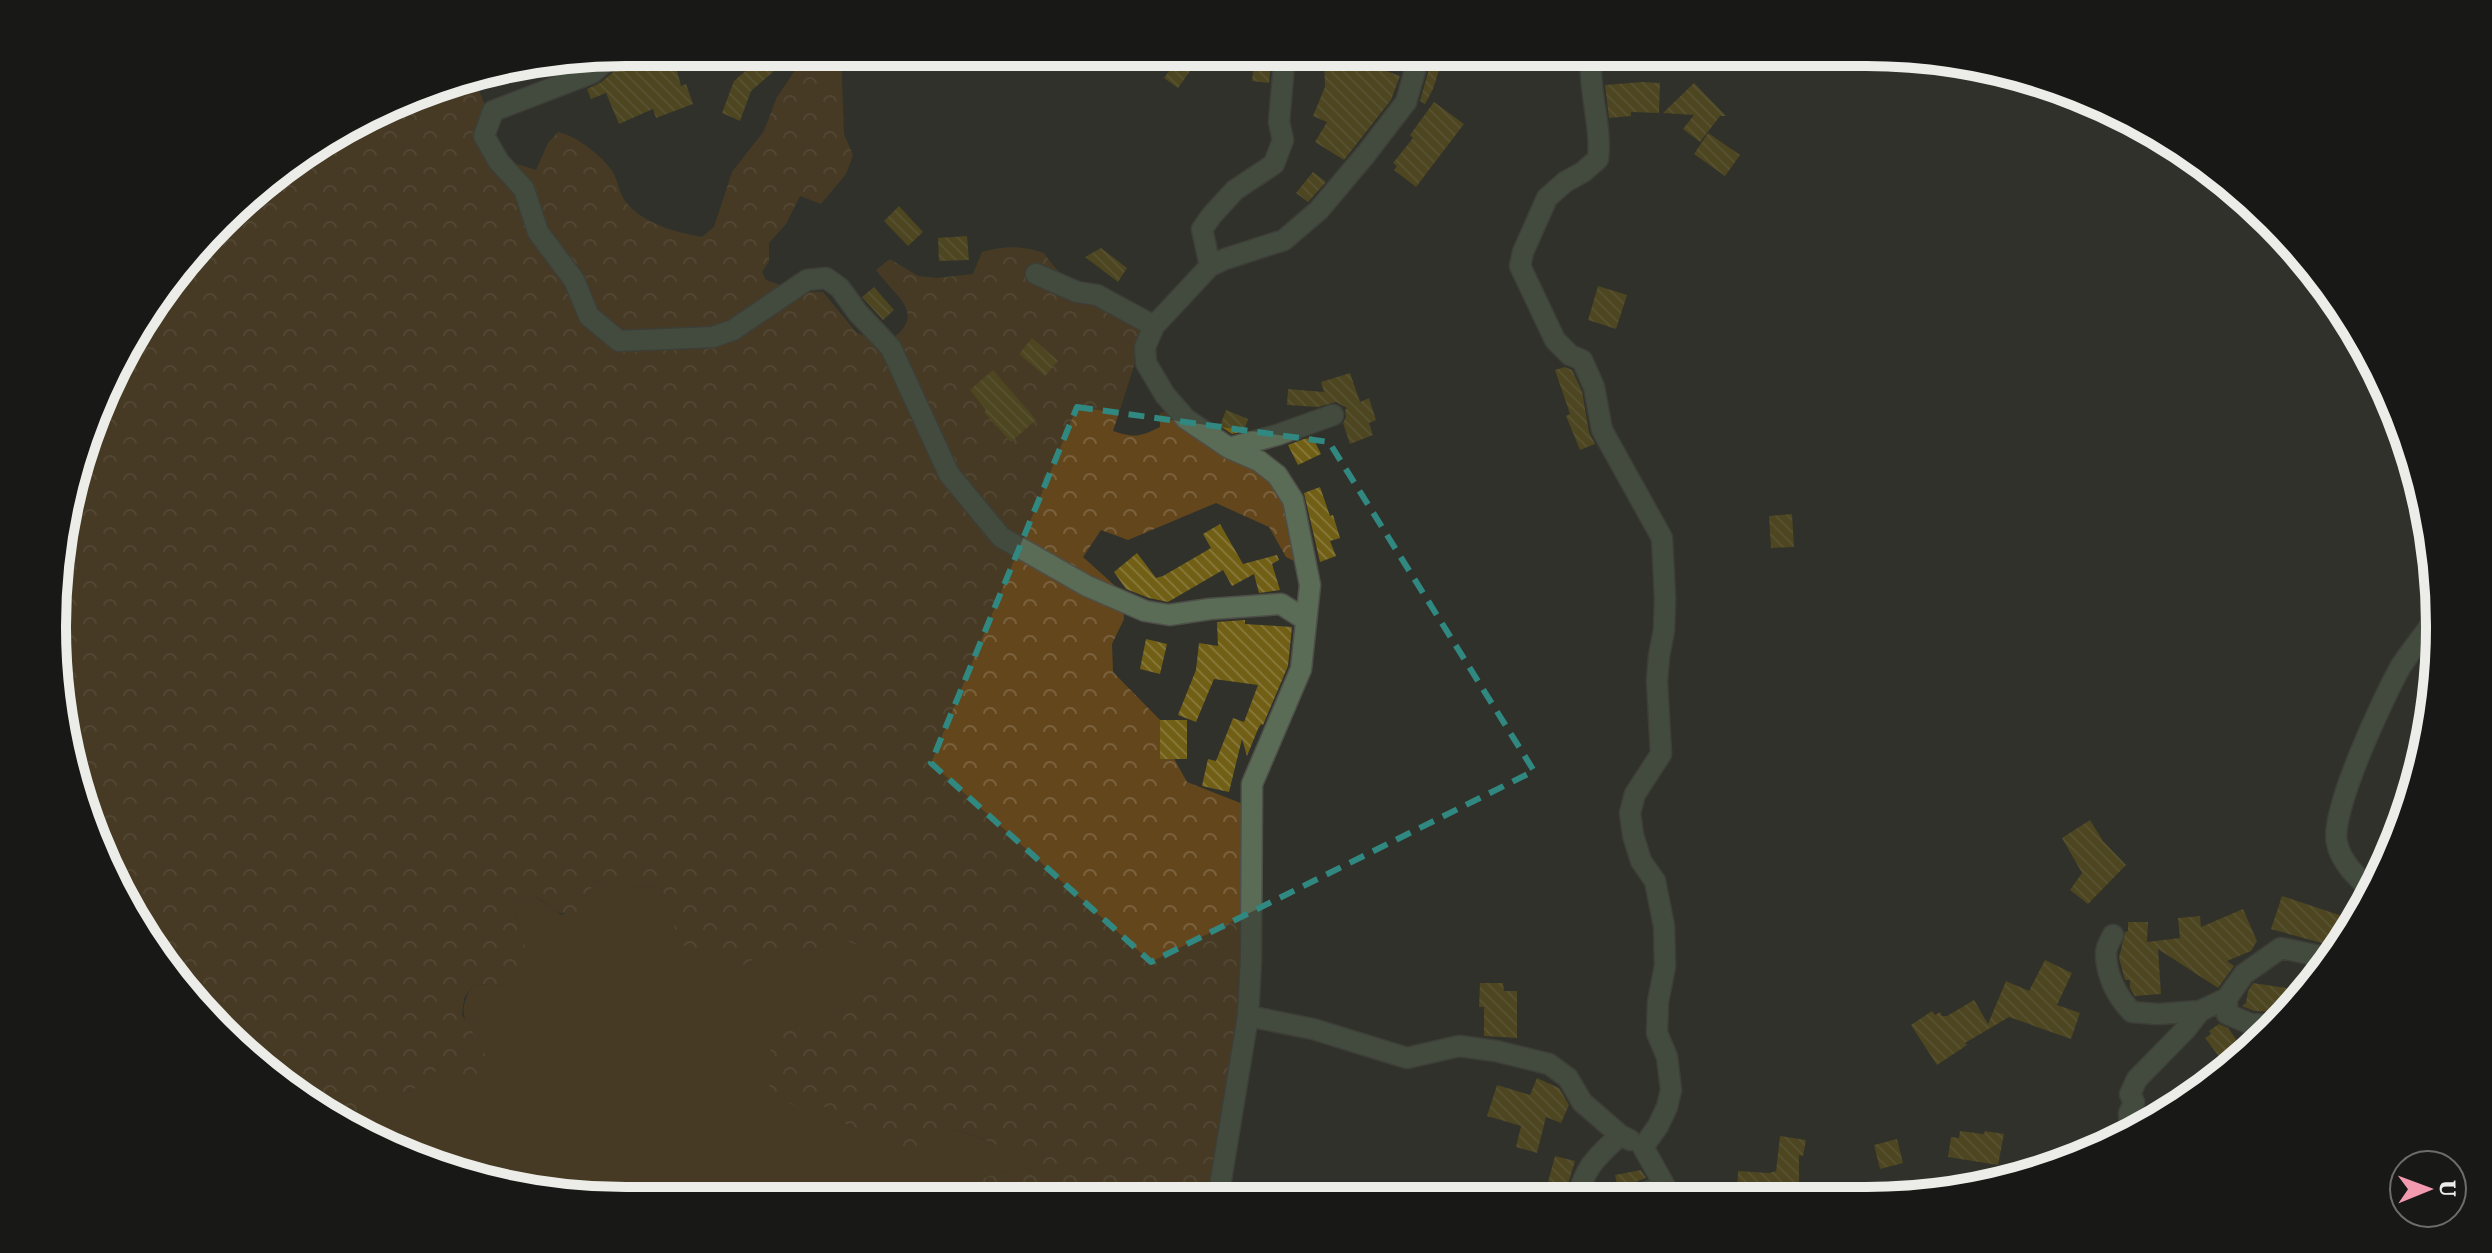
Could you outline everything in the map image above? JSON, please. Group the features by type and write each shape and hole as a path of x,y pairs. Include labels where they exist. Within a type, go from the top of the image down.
{"street":[{"path":"1210,266 1202,229 1235,190 1274,164 1283,140 1279,122 1284,66"},
{"path":"1220,1187 1248,1016 1252,784 1301,669 1310,585 1293,500 1277,475 1259,461 1229,448 1186,419 1165,395 1146,363 1145,347 1154,326 1210,266 1284,240 1319,210 1406,102 1416,66"},
{"path":"1590,66 1601,137 1598,159 1547,198 1520,266 1555,340 1570,355 1582,360 1594,387 1602,430 1662,538 1665,608 1657,681 1661,754 1635,794 1630,813 1641,861 1655,881 1664,926 1665,966 1658,1002 1657,1033 1667,1057 1671,1090 1667,1107 1643,1147"},
{"path":"599,67 592,73 493,111 484,136 499,162 524,189 538,232 574,280 589,316 619,341 713,337 733,330 807,280 826,278 840,288 858,313 891,348 949,474 1001,537 1087,586 1145,611 1169,615 1281,604 1306,620"},
{"path":"1036,274 1077,292 1097,295 1154,326"},
{"path":"1229,448 1333,415"},
{"path":"2363,883 2337,845 2336,822 2352,777 2396,678 2426,633"},
{"path":"2113,935 2105,951 2110,975 2119,999 2132,1012 2200,1011"},
{"path":"2130,1120 2134,1102 2130,1094 2137,1079 2200,1011 2227,998 2244,974 2281,948 2319,956"},
{"path":"2227,998 2227,1014 2251,1024 2260,1024"},
{"path":"1248,1016 1313,1029 1407,1058 1459,1046 1549,1064 1568,1078 1582,1102 1620,1135 1643,1147 1665,1187"},
{"path":"1580,1187 1583,1176 1620,1135"}],"highlighted area":[{"path":"1077,407 1329,442 1534,771 1151,962 931,763"}],"green space":[{"path":"798,66 841,66 844,134 853,155 846,174 821,204 800,196 786,224 769,243 769,261 762,272 766,280 801,292 823,292 856,332 883,346 897,335 908,316 901,300 876,270 890,259 918,276 937,278 973,274 982,252 998,248 1013,247 1044,253 1077,287 1146,329 1113,431 1132,435 1147,433 1160,427 1160,413 1167,411 1271,478 1286,509 1296,552 1294,561 1286,557 1269,527 1216,503 1128,540 1101,530 1083,557 1123,593 1124,619 1112,644 1113,672 1160,720 1167,746 1187,782 1243,804 1242,969 1212,1187 983,1187 983,1179 999,1172 1033,1169 1025,1154 949,1129 942,1146 928,1155 911,1158 893,1155 864,1131 830,1118 826,1107 809,1110 775,1098 767,1078 766,1064 780,1031 834,1014 881,988 882,969 874,953 845,940 809,950 770,950 740,967 723,965 710,953 678,944 671,908 660,886 624,887 593,881 585,907 565,914 537,897 519,898 516,918 525,942 523,976 509,986 474,984 464,998 462,1015 489,1060 487,1081 454,1078 442,1066 416,1088 384,1102 368,1123 315,1093 285,1071 275,1063 265,1041 248,1029 232,1025 205,996 160,938 109,841 85,772 71,700 66,626 71,553 85,481 109,412 160,315 205,257 257,205 315,160 379,124 477,86 486,108 473,136 514,163 536,170 548,143 558,132 565,134 581,142 602,160 613,172 625,201 641,216 671,229 702,237 714,227 732,172 764,131 777,97"},
{"path":"593,881 624,887 660,886 671,907 678,943 710,953 723,965 740,967 770,950 809,950 845,940 874,953 882,969 881,988 834,1014 780,1031 830,1118 864,1131 893,1155 942,1146 948,1129 1026,1154 1034,1169 999,1172 988,1187 590,1186 481,1168 412,1144 368,1123 384,1102 416,1088 442,1066 489,1061 470,1032 464,1005 474,984 509,986 525,942 516,918 519,898 536,897 562,915 585,907"},
{"path":"232,1025 257,1034 265,1041 275,1063"}],"building":[{"path":"631,66 676,66 681,86 686,84 693,104 656,118 653,109 619,124 606,93 591,99 587,89 616,70"},
{"path":"751,66 780,66 751,91 740,121 722,113 734,81"},
{"path":"1173,66 1194,66 1178,88 1164,78"},
{"path":"1254,66 1271,66 1269,83 1252,81"},
{"path":"1324,66 1373,66 1400,76 1391,100 1344,160 1315,142 1327,122 1313,116 1325,87"},
{"path":"1430,66 1440,66 1425,104 1420,101"},
{"path":"1660,83 1659,113 1631,112 1631,116 1609,118 1605,85"},
{"path":"1694,83 1726,116 1720,116 1700,142 1683,129 1694,115 1663,113"},
{"path":"1434,102 1464,124 1416,187 1394,170 1397,166 1393,163 1413,138 1410,135"},
{"path":"1708,133 1740,155 1725,176 1694,154"},
{"path":"1313,172 1326,182 1308,202 1296,193"},
{"path":"899,206 923,232 908,246 884,221"},
{"path":"967,236 969,260 939,261 938,238"},
{"path":"1101,248 1127,268 1118,282 1085,257"},
{"path":"1598,286 1627,295 1616,329 1588,320"},
{"path":"874,287 894,310 883,320 862,297"},
{"path":"1032,338 1058,361 1045,376 1019,354"},
{"path":"1565,367 1572,370 1582,391 1589,432 1595,444 1580,450 1566,416 1570,414 1555,370"},
{"path":"993,370 1036,420 1011,442 984,412 986,410 970,390"},
{"path":"1350,373 1360,402 1369,398 1376,420 1369,423 1373,435 1350,444 1343,423 1347,408 1336,402 1318,407 1287,405 1288,389 1324,392 1321,382"},
{"path":"1226,410 1248,419 1244,431 1232,434 1220,426"},
{"path":"1312,436 1321,454 1298,465 1288,445"},
{"path":"1320,487 1340,538 1330,541 1336,556 1320,562 1304,493"},
{"path":"1792,514 1794,547 1771,548 1769,516"},
{"path":"1220,524 1243,564 1277,555 1279,560 1272,564 1280,590 1259,593 1254,574 1232,586 1223,570 1168,602 1126,589 1114,572 1137,553 1156,578 1163,576 1211,548 1203,534"},
{"path":"1245,620 1245,624 1292,627 1288,666 1247,756 1242,739 1229,792 1202,786 1208,759 1216,761 1233,718 1244,722 1258,685 1214,679 1196,722 1178,715 1196,670 1199,643 1218,646 1217,622"},
{"path":"1146,639 1167,644 1160,674 1140,669"},
{"path":"1160,720 1187,720 1187,759 1160,759"},
{"path":"2090,820 2103,841 2126,865 2088,904 2070,890 2082,873 2062,838"},
{"path":"2282,896 2345,917 2327,945 2271,929"},
{"path":"2243,909 2257,941 2251,951 2227,961 2234,966 2218,988 2158,949 2161,994 2135,996 2130,980 2125,980 2119,958 2128,922 2148,922 2147,942 2180,938 2178,918 2200,916 2201,927"},
{"path":"2045,960 2072,973 2057,1005 2080,1013 2071,1039 2009,1017 1965,1043 1967,1045 1937,1065 1911,1025 1932,1011 1935,1015 1940,1012 1942,1016 1947,1016 1974,1000 1988,1024 2006,981 2029,991"},
{"path":"1480,983 1503,983 1504,991 1517,991 1517,1038 1484,1036 1484,1007 1479,1007"},
{"path":"2253,983 2293,989 2272,1012 2254,1011 2242,1006 2246,1003"},
{"path":"2219,1024 2228,1028 2239,1044 2221,1059 2205,1038 2211,1034 2209,1031"},
{"path":"1537,1078 1559,1088 1569,1105 1561,1123 1546,1117 1537,1153 1516,1147 1521,1126 1487,1116 1497,1085 1530,1095"},
{"path":"1960,1131 2004,1134 1998,1165 1948,1157 1951,1137 1959,1138"},
{"path":"1780,1136 1806,1140 1803,1156 1799,1155 1799,1187 1737,1187 1738,1171 1776,1171"},
{"path":"1897,1139 1903,1163 1880,1169 1874,1145"},
{"path":"1555,1156 1575,1161 1567,1187 1547,1186"},
{"path":"1641,1170 1646,1178 1626,1187 1618,1187 1615,1175"}]}
